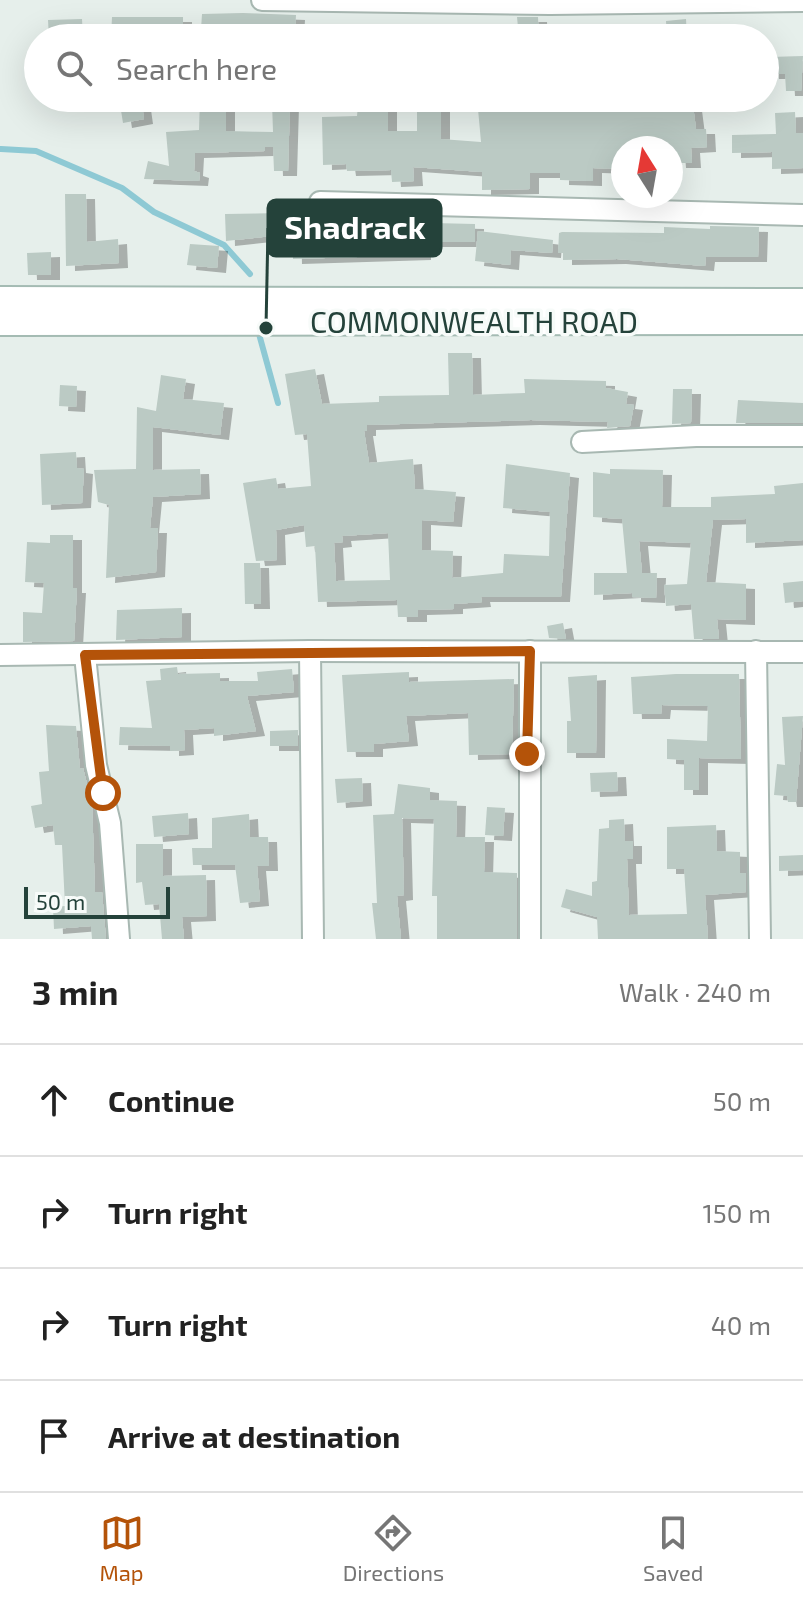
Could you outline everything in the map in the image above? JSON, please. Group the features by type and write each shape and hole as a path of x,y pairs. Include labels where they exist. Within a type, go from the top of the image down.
{"main road":[{"name":"COMMONWEALTH ROAD","path":"0,299 803,301"},
{"name":"COMMONWEALTH ROAD","path":"0,323 803,322"}],"street":[{"path":"262,0 803,1"},
{"path":"320,202 803,215"},
{"path":"582,442 696,436 803,436"},
{"path":"310,651 313,939"},
{"path":"0,655 310,651 803,652"},
{"path":"530,651 530,939"},
{"path":"756,651 760,939"},
{"path":"85,655 96,765 110,823 119,939"}],"building":[{"path":"202,14 296,15 295,24 201,24"},
{"path":"112,17 183,17 183,24 112,24"},
{"path":"517,17 538,17 538,24 518,24"},
{"path":"82,19 82,24 48,24 48,20"},
{"path":"686,19 686,24 666,24 666,21"},
{"path":"803,56 801,91 786,91 785,74 779,74 779,57"},
{"path":"121,112 143,112 144,119 123,123"},
{"path":"200,112 226,112 226,131 273,132 272,112 290,112 288,171 274,171 273,147 265,147 265,151 195,153 194,171 200,173 199,181 144,179 148,161 169,166 166,132 199,130"},
{"path":"388,112 388,131 417,131 417,112 441,112 441,139 481,142 478,112 694,112 696,129 706,129 707,147 691,148 692,163 683,163 683,136 611,136 611,169 593,168 593,181 560,180 560,173 530,173 530,189 482,190 482,172 413,167 414,181 392,182 391,170 347,171 346,164 323,165 322,117"},
{"path":"795,112 796,133 803,133 803,168 772,169 772,152 732,153 732,135 776,134 775,113"},
{"path":"65,194 86,194 87,242 118,239 119,263 66,266"},
{"path":"280,213 281,235 226,241 225,214"},
{"path":"292,223 475,224 475,242 422,242 422,255 293,259"},
{"path":"710,226 759,227 758,257 706,257 705,266 617,259 563,260 563,253 558,253 559,233 562,232 664,233 664,227 710,229"},
{"path":"478,231 553,240 552,253 511,250 510,265 475,261"},
{"path":"190,244 219,246 217,268 187,265"},
{"path":"51,252 51,275 28,275 27,253"},
{"path":"448,353 472,353 473,395 525,393 524,379 606,381 606,388 628,392 626,404 634,405 630,426 607,428 608,422 531,420 367,425 367,431 364,431 369,463 413,459 415,489 456,492 453,522 422,520 422,550 453,551 452,578 503,573 504,554 549,556 550,512 503,508 506,464 570,473 561,597 481,597 482,602 454,604 454,609 418,610 418,617 398,617 397,600 318,602 315,546 306,547 304,525 276,530 277,560 256,561 243,483 276,478 278,489 311,486 307,434 295,435 285,374 315,369 322,404 379,402 379,396 449,395","holes":["388,533 390,580 336,581 334,543 343,542 342,536"]},
{"path":"161,375 186,379 183,399 224,403 220,435 153,427 153,470 200,469 201,494 153,497 150,528 158,528 156,572 106,578 109,505 98,502 94,470 136,469 137,407 156,411"},
{"path":"60,385 77,386 76,407 59,406"},
{"path":"673,389 692,389 691,423 672,424"},
{"path":"738,400 803,403 803,423 736,423"},
{"path":"76,452 77,468 84,469 82,503 42,505 40,454"},
{"path":"610,469 663,470 662,507 711,507 711,497 775,494 774,486 803,483 803,540 746,543 746,519 713,520 706,582 746,584 746,620 717,619 719,639 694,639 691,604 666,606 664,585 687,584 691,543 639,541 642,573 657,573 656,598 632,597 632,593 594,595 594,573 627,573 622,519 593,517 593,472 610,474"},
{"path":"50,535 73,535 73,588 77,588 74,641 23,642 23,612 42,613 44,583 25,582 27,542 50,543"},
{"path":"244,563 260,563 261,604 245,604"},
{"path":"803,581 803,601 785,603 783,583"},
{"path":"182,608 182,637 116,640 117,610"},
{"path":"563,623 566,639 549,638 547,626"},
{"path":"177,667 178,674 220,673 220,681 258,681 257,672 292,669 294,692 247,696 256,731 214,736 214,728 184,730 185,750 170,751 170,746 119,745 120,727 152,728 146,681 161,680 160,669"},
{"path":"409,672 409,682 514,679 512,754 469,755 468,713 406,716 409,741 374,744 374,752 347,752 342,675"},
{"path":"739,674 741,759 699,758 699,790 684,790 684,760 667,759 667,739 707,741 708,706 662,705 661,714 633,714 631,677"},
{"path":"597,675 596,753 567,753 567,721 571,721 568,677"},
{"path":"803,716 796,802 788,802 787,796 774,795 777,764 785,765 782,717"},
{"path":"46,725 76,726 80,769 83,768 92,803 95,892 102,892 106,939 92,939 91,926 54,929 53,907 65,906 62,845 55,845 53,825 35,828 31,806 42,804 39,772 49,771"},
{"path":"298,730 298,746 270,746 270,731"},
{"path":"617,772 618,791 591,792 590,773"},
{"path":"362,778 363,801 337,803 335,779"},
{"path":"398,784 430,788 430,800 457,801 456,837 485,837 484,872 517,873 517,939 437,939 437,896 432,896 434,819 402,818 404,895 397,896 401,939 376,939 372,903 377,903 373,815 394,814"},
{"path":"487,807 505,808 503,836 485,835"},
{"path":"188,813 189,834 154,837 152,816"},
{"path":"249,814 250,837 268,837 269,866 257,866 260,901 240,903 235,865 193,865 192,848 212,848 212,818"},
{"path":"624,819 625,841 633,841 633,859 627,859 629,915 687,914 684,869 667,869 667,827 716,825 717,851 740,852 740,873 746,873 746,892 705,895 708,939 598,939 597,917 561,907 566,889 592,896 592,882 597,881 599,829 609,828 609,820"},
{"path":"136,844 163,844 163,876 206,875 207,916 182,917 184,939 162,939 159,904 145,905 142,882 136,883"},
{"path":"803,855 803,870 779,871 779,856"}],"waterway":[{"path":"1,149 36,151 122,188 154,212 224,245 250,274"},
{"path":"259,334 278,403"}],"place":[{"name":"Shadrack","path":"266,328"}],"route":[{"path":"103,793 96,765 85,655 530,651 527,754"}]}
